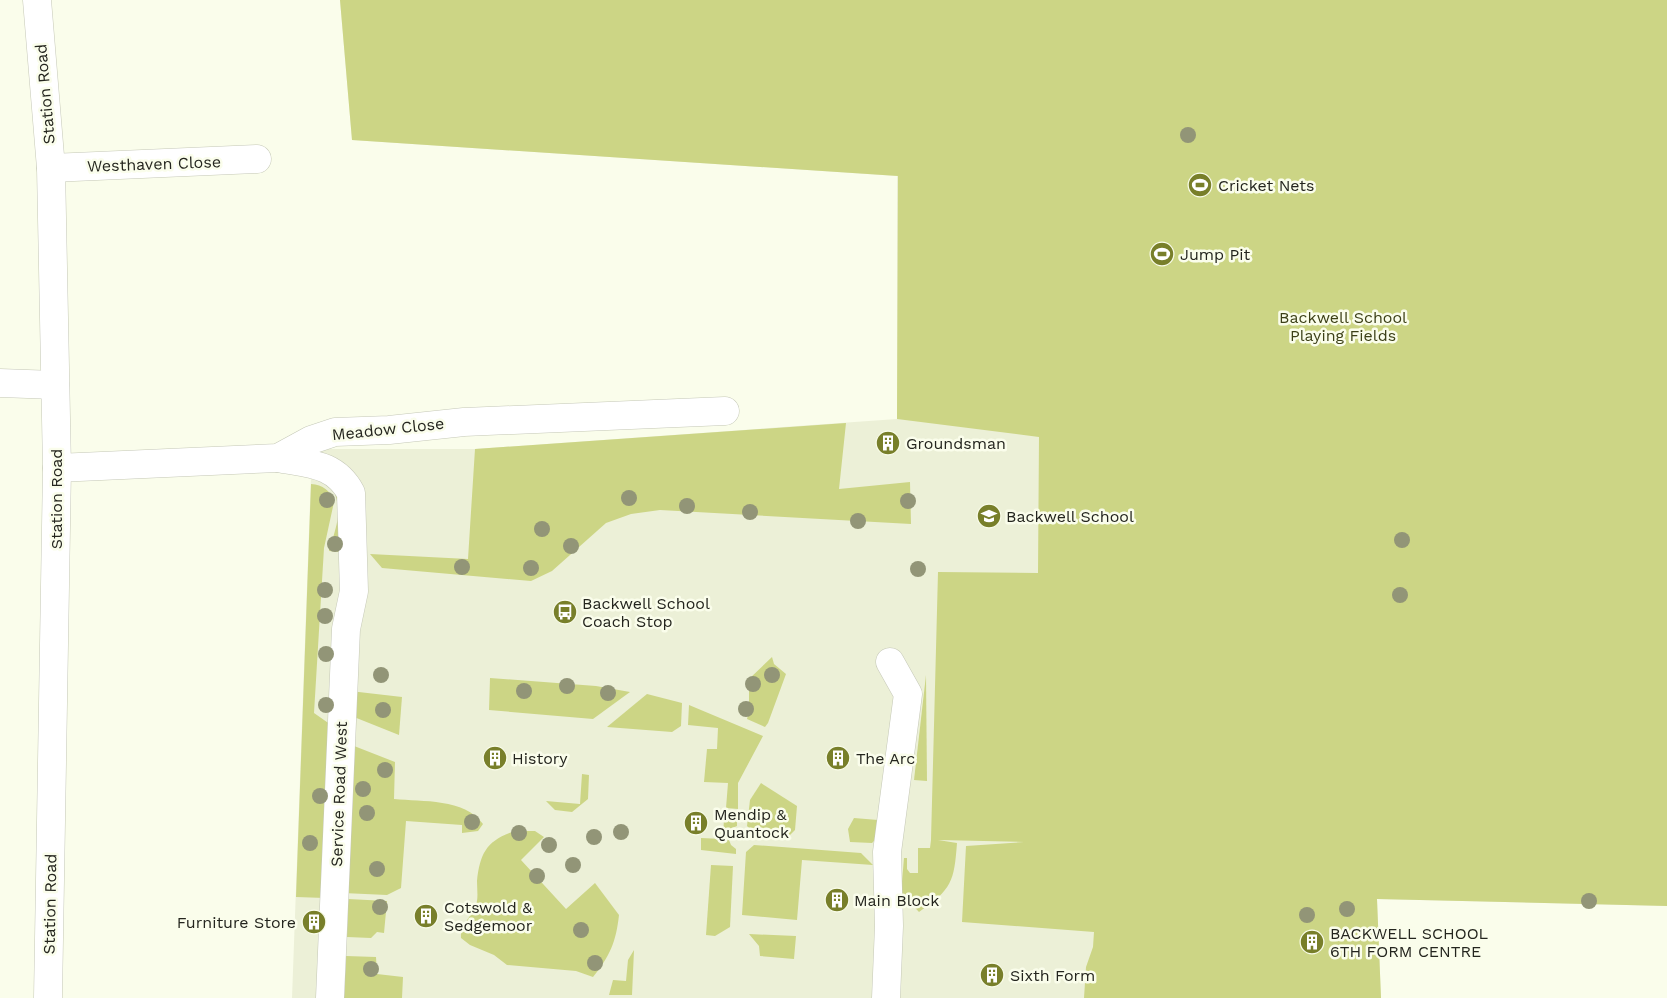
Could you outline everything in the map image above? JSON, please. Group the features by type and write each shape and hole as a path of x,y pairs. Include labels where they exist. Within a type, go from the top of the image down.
{"street":[{"name":"Station Road","path":"37,0 51,168 57,468 48,998"},
{"name":"Westhaven Close","path":"51,168 257,159"},
{"path":"0,383 55,385"},
{"name":"Meadow Close","path":"57,468 278,458 311,440 336,432 388,430 464,422 725,411"},
{"name":"Service Road West","path":"278,458 323,467 335,472 345,481 351,493 354,591 346,628 330,998"},
{"path":"886,998 889,926 888,852 908,694 890,662"}],"shaded area":[{"name":"Backwell School Playing Fields","path":"340,0 1667,0 1667,906 1377,899 1381,998 292,998 312,449 475,449 897,419 897,176 352,140"}],"green space":[{"name":"Backwell School Playing Fields","path":"340,0 1667,0 1667,906 1377,899 1381,998 1084,998 1086,967 1093,947 1094,932 962,922 966,846 1024,842 938,840 957,843 952,876 945,890 919,912 901,893 904,858 907,858 907,869 910,873 918,873 918,848 930,848 931,840 938,572 1038,573 1039,437 897,419 898,176 352,140"},
{"path":"846,423 839,489 910,482 911,524 660,510 631,514 606,523 552,571 531,581 382,568 370,554 468,559 475,449"},
{"path":"311,484 326,489 334,502 324,548 314,713 334,727 325,898 296,897"},
{"path":"332,487 340,492 340,552 329,551 338,519 338,504"},
{"path":"772,657 774,664 786,674 765,727 747,719 748,715 739,706 749,706 749,679"},
{"path":"926,675 927,781 914,780"},
{"path":"490,678 596,686 630,692 593,719 489,710"},
{"path":"350,691 402,697 399,735 349,715"},
{"path":"647,694 682,703 681,726 672,732 607,727"},
{"path":"689,705 763,736 738,783 738,809 726,808 728,783 704,782 707,749 717,749 718,728 688,725"},
{"path":"349,744 395,762 394,799 430,801 454,805 475,816 483,824 478,831 462,833 462,825 406,821 401,888 387,895 343,893"},
{"path":"582,774 589,775 588,799 572,812 555,810 546,801 580,804"},
{"path":"761,783 797,806 795,830 788,837 754,833 747,826 750,800"},
{"path":"724,818 737,819 737,826 730,829 727,835 731,845 736,849 736,854 701,850 701,838 723,839"},
{"path":"854,818 878,820 877,838 872,843 850,842 848,829"},
{"path":"515,831 535,831 544,837 521,860 566,909 595,883 619,915 611,948 593,977 576,971 507,965 494,955 470,945 461,938 463,928 477,901 478,871 483,855 491,843"},
{"path":"754,845 861,853 873,865 802,860 797,920 742,915 746,852"},
{"path":"711,865 733,866 730,927 715,936 706,935"},
{"path":"348,899 387,901 384,933 377,932 371,938 347,937"},
{"path":"749,934 796,936 794,959 760,956 759,946"},
{"path":"634,950 632,995 609,995 613,980 626,981 628,960"},
{"path":"346,956 376,957 377,974 403,977 402,998 344,998"}],"place":[{"name":"Cricket Nets","path":"1200,185"},
{"name":"Jump Pit","path":"1162,254"},
{"name":"Groundsman","path":"888,443"},
{"name":"Backwell School","path":"989,516"},
{"name":"Backwell School Coach Stop","path":"565,612"},
{"name":"History","path":"495,758"},
{"name":"The Arc","path":"838,758"},
{"name":"Mendip & Quantock","path":"696,823"},
{"name":"Main Block","path":"837,900"},
{"name":"Cotswold & Sedgemoor","path":"426,916"},
{"name":"Furniture Store","path":"314,922"},
{"name":"BACKWELL SCHOOL 6TH FORM CENTRE","path":"1312,942"},
{"name":"Sixth Form","path":"992,975"}]}
